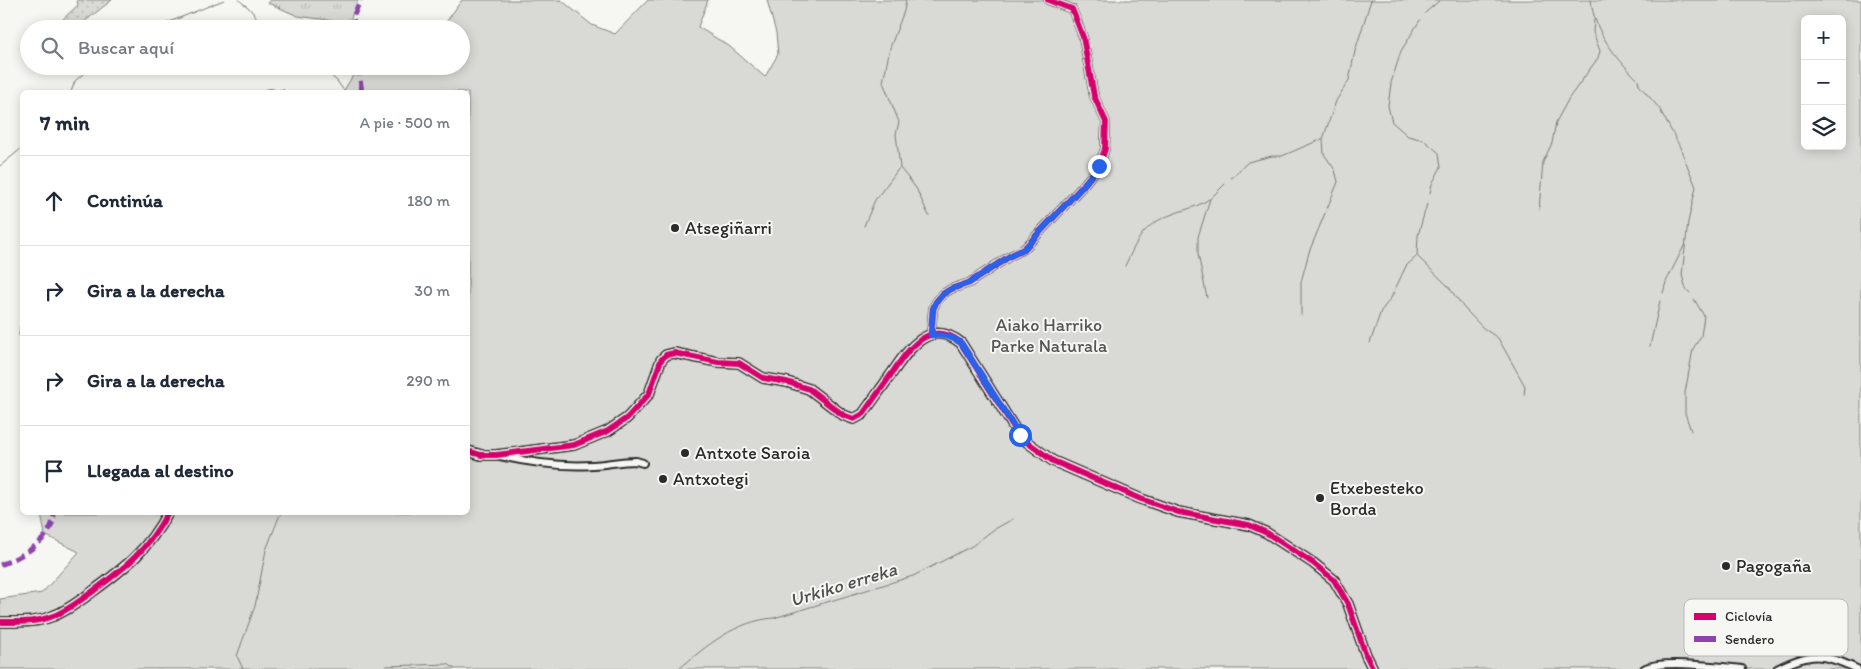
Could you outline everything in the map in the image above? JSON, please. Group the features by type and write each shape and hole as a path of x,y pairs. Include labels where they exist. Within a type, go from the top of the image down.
{"street":[{"path":"931,335 933,309 943,294 969,283 1024,249 1099,166 1105,149 1106,122 1094,96 1083,38 1072,9 1048,0"},
{"path":"470,452 481,455 496,455 574,444 608,431 628,418 649,394 661,360 666,355 674,353 718,362 739,363 763,378 787,382 808,389 843,415 854,420 863,414 911,346 924,337 943,335 956,339 961,343 1015,429 1027,442 1053,461 1141,499 1178,512 1249,525 1268,533 1313,563 1334,580 1348,604 1366,655 1373,669"},
{"path":"496,455 562,465 636,461 642,463"},
{"path":"0,622 28,622 53,616 83,599 136,558 157,533 166,515"},
{"path":"1776,669 1805,657 1817,656 1828,657 1857,669"},
{"path":"1644,669 1657,665 1712,666 1742,669"}],"green space":[{"path":"77,0 112,0 86,20 62,20 78,5"},
{"path":"271,0 358,0 350,20 327,20 298,16 268,3"},
{"name":"Aiako Harriko Parke Naturala","path":"462,0 561,0 592,25 615,34 648,0 708,0 698,27 729,46 765,77 778,54 776,33 767,0 1861,0 1861,669 0,669 0,599 42,593 79,552 45,535 41,515 470,515 470,90 344,90 353,75 470,75 470,20 448,20"}],"waterway":[{"path":"174,20 224,0"},
{"path":"239,0 260,20"},
{"path":"864,226 875,200 900,167 896,134 899,122 883,82 890,48 904,11 906,0"},
{"path":"1301,315 1301,282 1309,252 1338,182 1335,170 1324,154 1323,139 1336,101 1349,80 1355,51 1371,0"},
{"path":"1425,13 1440,0"},
{"path":"1591,0 1601,34 1614,53 1638,80 1639,85 1659,108 1679,145 1696,187 1688,222 1682,275 1686,289 1690,293"},
{"path":"1539,209 1543,162 1552,143 1556,122 1569,98 1598,58 1600,51 1593,32 1594,19"},
{"path":"1420,20 1401,51 1391,83 1388,106 1392,122 1408,136 1424,140 1439,153 1441,167 1432,184 1430,193"},
{"path":"72,90 75,81 82,75"},
{"path":"330,75 344,90"},
{"path":"1231,178 1248,162 1272,156 1282,156 1322,139"},
{"path":"0,166 20,150"},
{"path":"900,168 916,188 929,216"},
{"path":"1207,298 1198,254 1198,237 1210,199 1225,184"},
{"path":"1125,266 1142,234 1154,223 1209,199"},
{"path":"1427,204 1418,235 1417,256 1448,286 1464,308 1483,328 1498,338 1525,386 1524,395"},
{"path":"1663,293 1666,282 1684,246"},
{"path":"1370,343 1381,311 1391,298 1406,266 1416,257"},
{"path":"1691,431 1685,413 1685,393 1693,349 1701,336 1704,316 1694,299"},
{"path":"1650,346 1660,301"},
{"path":"243,669 237,656 255,606 266,550 280,515"},
{"name":"Urkiko erreka","path":"679,669 711,643 735,629 913,576 972,546 993,530 1013,519"},
{"name":"Urkiko erreka","path":"382,669 387,666 448,664 455,669"}],"marked path":[{"path":"354,20 360,0"},
{"path":"359,75 362,90"},
{"path":"0,565 36,546 49,531 54,515"}],"cycle path":[{"path":"931,335 933,309 943,294 969,283 1024,249 1099,166 1105,149 1106,122 1094,96 1083,37 1072,9 1048,0"},
{"path":"470,452 481,455 496,455 574,445 608,431 627,418 649,394 661,360 666,355 674,353 718,362 739,363 763,378 787,382 809,389 843,415 854,419 863,414 903,357 919,341 928,336 938,334 949,336 961,343 1015,429 1027,442 1053,461 1141,499 1178,512 1249,525 1267,533 1313,563 1334,580 1348,604 1366,655 1373,669"},
{"path":"0,622 40,620 58,614 74,605 135,557 152,537 166,515"}],"place":[{"name":"Atsegiñarri","path":"675,228"},
{"name":"Antxote Saroia","path":"685,453"},
{"name":"Antxotegi","path":"663,479"},
{"name":"Etxebesteko Borda","path":"1320,498"},
{"name":"Pagogaña","path":"1726,566"}],"route":[{"path":"1020,435 961,343 956,339 943,335 931,335 933,309 943,294 969,283 1024,249 1099,166"}]}
